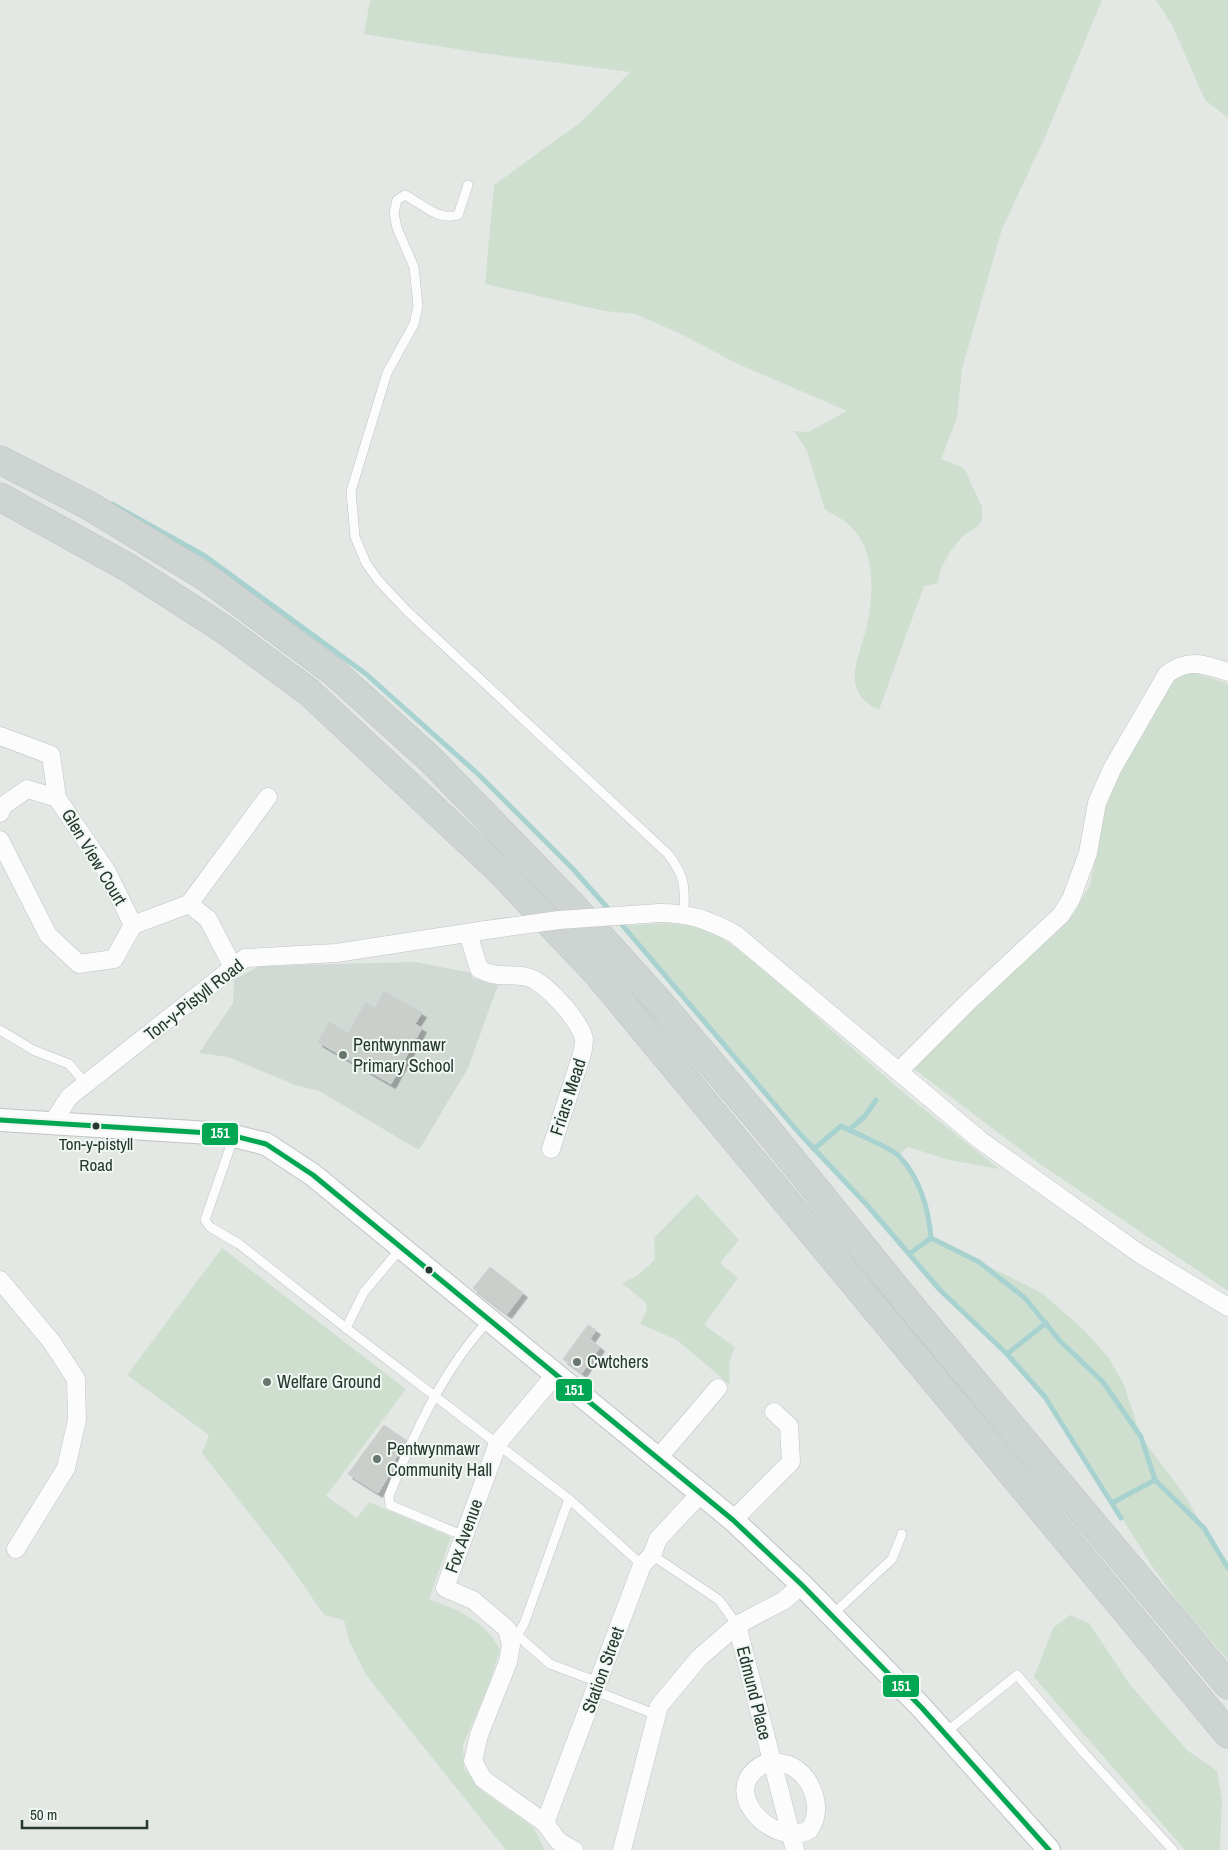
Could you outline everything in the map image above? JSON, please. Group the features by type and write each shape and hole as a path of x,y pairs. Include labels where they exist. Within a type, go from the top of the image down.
{"main road":[{"path":"0,460 88,505 206,577 334,672 430,759 569,902 660,1003 761,1122 916,1314 1228,1685"},
{"path":"0,498 127,566 225,630 309,692 499,870 597,973 1228,1734"}],"street":[{"path":"899,1071 968,1002 1061,915 1071,899 1088,853 1097,803 1112,770 1167,674 1179,666 1191,664 1203,664 1228,672"},
{"path":"0,736 51,755 57,798"},
{"name":"Glen View Court","path":"0,813 3,806 27,788 57,798 107,872 133,925"},
{"path":"233,967 208,919 189,904 268,797"},
{"name":"Glen View Court","path":"0,840 48,934 79,964 114,958 133,925 189,904"},
{"name":"Ton-y-Pistyll Road","path":"53,1122 69,1097 245,958 336,953 559,920 684,913 711,922 735,934 980,1140 1140,1254 1228,1307"},
{"name":"Friars Mead","path":"468,933 479,969 491,975 528,977 544,984 574,1020 584,1038 582,1054 551,1149"},
{"path":"0,1120 53,1122 234,1136 266,1144 313,1175 555,1375 659,1457 700,1494 733,1520 832,1615 945,1733 1049,1850"},
{"path":"0,1280 51,1341 76,1379 77,1420 66,1468 16,1549"},
{"name":"Fox Avenue","path":"514,1640 507,1629 473,1600 444,1588 498,1443 555,1375"},
{"path":"659,1457 718,1388"},
{"path":"733,1520 791,1462 789,1426 774,1412"},
{"name":"Station Street","path":"546,1823 596,1686 647,1560 658,1539 700,1494"},
{"path":"622,1850 659,1706 699,1658 737,1625 783,1601 802,1585"},
{"name":"Edmund Place","path":"737,1625 794,1846"},
{"path":"514,1640 508,1662 479,1735 473,1761 483,1779 546,1823 558,1841 574,1850"},
{"name":"Edmund Place","path":"771,1761 792,1766 806,1778 814,1793 816,1811 811,1827 794,1846 777,1843 763,1836 751,1822 746,1807 746,1790 752,1776 759,1766 771,1761"}],"lane":[{"path":"468,185 458,215 448,218 436,214 405,195 397,200 394,213 414,267 418,306 414,324 387,373 351,491 355,538 366,563 378,580 407,611 668,854 681,871 685,887 684,913"},
{"path":"0,1030 33,1050 69,1064 86,1084"},
{"path":"234,1136 205,1220 210,1227 240,1244 346,1328 358,1340 435,1394 647,1560 719,1600 737,1625"},
{"path":"346,1328 364,1292 402,1247"},
{"path":"464,1536 390,1504 389,1496 435,1394 468,1342 489,1320"},
{"path":"569,1499 524,1624 514,1640 550,1664 657,1715"},
{"path":"832,1615 892,1559 902,1534"},
{"path":"945,1733 1017,1675 1085,1754 1173,1850"}],"shaded area":[{"name":"Pentwynmawr Primary School","path":"415,962 472,973 472,978 498,985 468,1068 419,1150 319,1091 295,1085 228,1057 199,1053 233,1003 234,980 259,966"}],"green space":[{"path":"370,0 1102,0 1046,135 1002,229 962,369 957,418 941,459 964,468 982,507 982,518 979,525 962,537 950,552 941,568 938,583 924,586 879,710 866,702 858,692 855,682 855,670 870,608 871,582 868,556 857,533 837,516 825,510 807,451 794,431 808,432 847,411 738,364 679,333 635,314 605,311 485,284 494,185 581,122 630,72 481,53 364,34"},
{"path":"1156,0 1228,0 1228,118 1205,100 1172,25"},
{"path":"1190,671 1228,684 1228,1291 1037,1162 914,1069 939,1039 1073,915 1090,885 1106,803 1118,775 1174,679"},
{"path":"667,923 700,927 724,939 772,975 829,1028 910,1098 999,1169 949,1160 908,1147 898,1156 921,1194 930,1225 931,1238 1042,1293 1084,1330 1109,1358 1124,1385 1141,1437 1184,1494 1228,1568 1228,1660 1182,1607 1156,1572 1045,1397 1007,1354 940,1290 867,1205 800,1134 623,926"},
{"path":"697,1194 739,1240 720,1263 738,1278 704,1325 735,1347 729,1363 730,1385 677,1340 640,1324 647,1310 645,1302 622,1283 637,1276 655,1260 654,1238"},
{"path":"222,1248 406,1389 326,1496 357,1518 369,1502 451,1537 429,1599 461,1612 479,1624 487,1631 500,1650 488,1687 463,1745 464,1768 481,1790 533,1827 545,1850 506,1850 366,1675 349,1641 344,1620 324,1615 288,1563 202,1453 209,1435 127,1375"},
{"path":"1070,1615 1089,1623 1131,1686 1187,1750 1217,1771 1222,1799 1220,1850 1185,1850 1034,1677 1053,1628"}],"building":[{"path":"384,991 422,1013 415,1024 422,1028 391,1084 318,1042 329,1022 348,1033 366,1002 375,1008"},
{"path":"490,1267 523,1293 507,1314 473,1288"},
{"path":"588,1325 596,1330 590,1339 600,1347 582,1373 563,1359"},
{"name":"Pentwynmawr Community Hall","path":"384,1425 407,1441 391,1465 394,1467 378,1493 348,1474"}],"waterway":[{"path":"112,504 205,556 366,674 478,774 573,869 612,913"},
{"path":"617,919 800,1134 867,1205 940,1290 1007,1354 1045,1397 1121,1518"},
{"path":"849,1130 865,1116 876,1100"},
{"path":"814,1149 841,1126 880,1144 899,1156 918,1184 926,1206 931,1238 979,1262 1025,1298 1060,1341 1103,1382 1141,1437 1155,1480 1204,1528 1228,1568"},
{"path":"909,1254 931,1238"},
{"path":"1007,1354 1046,1323"},
{"path":"1112,1503 1155,1480"}],"transit line":[{"name":"151","path":"0,1120 226,1134 266,1144 313,1175 733,1520 802,1585 922,1708 1049,1850"}],"place":[{"name":"Pentwynmawr Primary School","path":"343,1055"},
{"name":"Ton-y-pistyll Road","path":"96,1126"},
{"name":"Cwtchers","path":"577,1362"},
{"name":"Welfare Ground","path":"267,1382"},
{"name":"Pentwynmawr Community Hall","path":"377,1459"}]}
